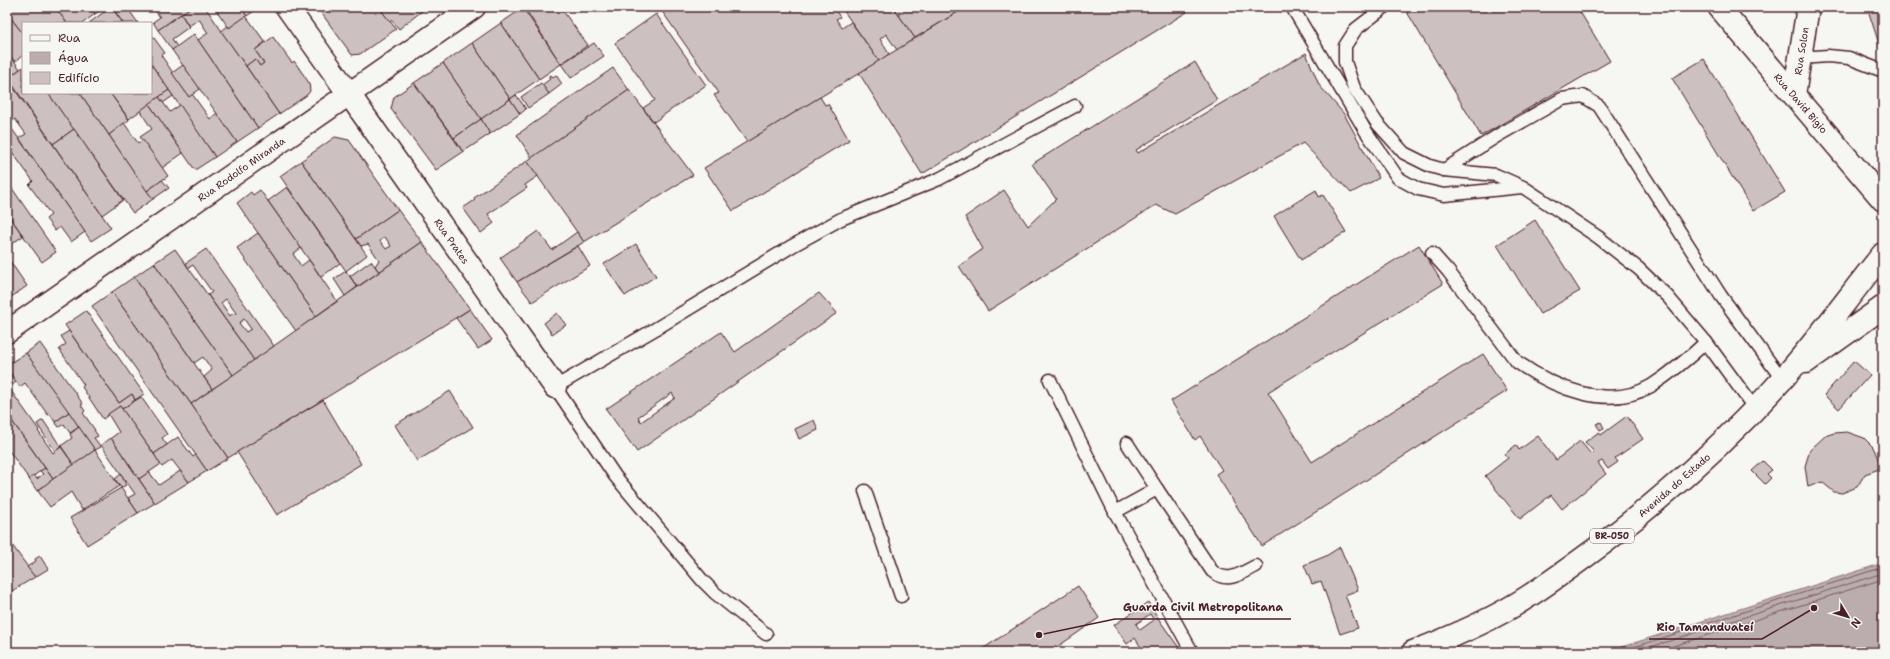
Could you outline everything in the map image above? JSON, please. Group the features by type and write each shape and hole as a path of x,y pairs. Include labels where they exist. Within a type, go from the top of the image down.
{"main road":[{"name":"Rua Prates","path":"287,7 555,387"},
{"name":"Rua Rodolfo Miranda","path":"7,332 474,7"},
{"name":"Rua David Bigio","path":"1719,7 1883,200"},
{"name":"Rua Solon","path":"1794,95 1808,7"},
{"name":"Avenida do Estado","path":"1413,652 1461,633 1506,610 1564,572 1646,510 1714,452 1755,409 1782,379 1883,254"},
{"path":"1782,379 1883,306"}],"lane":[{"path":"1292,7 1365,130 1398,178 1418,189 1444,195 1523,187"},
{"path":"1382,9 1356,29 1345,46 1345,62 1354,88 1377,123 1404,152 1430,166 1444,170 1496,175 1523,187 1592,233 1639,269 1668,297 1706,342 1755,409"},
{"path":"1800,58 1833,56 1849,58 1883,71"},
{"path":"1444,170 1497,136 1562,99 1583,96 1599,106 1721,296 1782,379"},
{"path":"555,387 657,328 792,246 841,219 938,179 1075,106"},
{"path":"1432,253 1448,271 1517,362 1530,372 1571,391 1598,396 1617,397 1636,392 1650,386 1686,360 1706,342"},
{"path":"1050,380 1115,512 1192,652"},
{"name":"Rua Prates","path":"555,387 615,476 702,580 715,593 766,634"},
{"path":"1127,443 1212,571 1220,577 1231,578 1256,566"},
{"path":"1115,512 1157,489"},
{"path":"865,492 901,596"}],"water":[{"path":"1883,563 1883,652 1606,652"}],"building":[{"path":"7,7 55,7 66,22 22,22 22,33 7,13"},
{"path":"55,7 69,7 71,10 75,7 90,7 95,14 84,22 66,22"},
{"path":"90,7 105,7 95,14"},
{"path":"111,7 122,22 90,22"},
{"path":"112,7 134,7 129,10 137,22 122,22"},
{"path":"152,7 191,7 158,30 153,22 160,17"},
{"path":"191,7 205,7 279,114 258,128 198,40 208,33 199,19 189,26 181,14"},
{"path":"214,7 241,7 247,16 229,28"},
{"path":"241,7 251,7 254,11 247,16"},
{"path":"317,7 379,7 396,29 360,54 352,55"},
{"path":"379,7 420,7 422,11 399,29 392,20 390,22"},
{"path":"524,7 560,7 588,45 561,64"},
{"path":"659,7 833,7 840,17 836,19 842,28 851,22 879,61 747,142 714,95 719,93"},
{"path":"841,7 893,7 915,38 897,50 886,34 880,39 889,54 879,61"},
{"path":"893,7 966,7 915,38"},
{"path":"966,7 1184,7 1187,12 922,174 859,73"},
{"path":"1404,7 1577,7 1610,61 1481,136"},
{"path":"1867,7 1883,7 1883,56"},
{"path":"523,8 561,64 539,79 501,23"},
{"path":"7,13 22,33 22,56 15,62 7,52"},
{"path":"181,14 189,27 172,39 177,47 172,50 158,30"},
{"path":"656,14 706,85 654,122 643,108 655,100 615,43"},
{"path":"246,16 265,42 255,50 264,63 260,66 255,59 246,66 221,31 228,26 229,28"},
{"path":"501,23 539,79 510,99 472,43"},
{"path":"194,34 258,128 237,142 172,50"},
{"path":"152,35 165,53 161,55 189,97 192,94 210,119 217,113 237,142 215,157 152,65"},
{"path":"273,37 292,63 294,61 303,74 309,83 310,91 307,95 279,114 246,66 255,59 260,66 264,63 255,50"},
{"path":"472,43 510,99 481,119 443,63"},
{"path":"594,43 604,56 571,78 561,64"},
{"path":"1306,53 1319,85 1344,114 1379,178 1351,193 1303,143 1175,214 1156,205 988,311 959,266 983,249 965,217 1004,190 1028,226 1056,199 1032,164 1195,62 1217,100 1136,150 1138,153"},
{"path":"11,57 20,69 7,79 7,60"},
{"path":"1704,59 1785,192 1753,211 1672,78"},
{"path":"443,63 481,119 454,138 414,83"},
{"path":"152,65 169,90 129,119 111,94 152,94"},
{"path":"183,65 200,89 189,97 172,73"},
{"path":"22,68 22,94 49,94 74,129 53,144 8,78"},
{"path":"613,68 629,90 532,158 517,135"},
{"path":"551,75 553,77 556,75 562,84 549,94 542,85 550,79 548,77"},
{"path":"414,83 463,152 436,170 391,109 394,97"},
{"path":"541,83 549,94 528,108 521,97"},
{"path":"13,87 111,228 91,241 19,138 26,134 15,119 8,124 7,91"},
{"path":"169,90 173,96 163,103 159,97"},
{"path":"629,90 693,175 584,242 527,161"},
{"path":"49,94 81,94 153,199 133,213"},
{"path":"81,94 111,94 129,120 109,135"},
{"path":"516,95 526,109 520,114 510,99"},
{"path":"159,97 170,112 180,105 215,157 195,170 149,104"},
{"path":"820,97 825,105 828,104 849,140 733,211 704,168"},
{"path":"510,99 520,114 490,134 481,119"},
{"path":"149,104 183,153 162,168 140,137 152,129 140,111"},
{"path":"481,119 490,134 463,152 454,138"},
{"path":"7,122 85,232 71,242 60,227 55,231 46,219 51,215 29,185 33,181 7,145"},
{"path":"124,123 138,143 143,140 168,176 147,191 109,135"},
{"path":"74,129 123,200 102,215 53,144"},
{"path":"335,137 349,140 398,210 356,239 301,161"},
{"path":"301,161 367,255 346,271 280,176"},
{"path":"527,161 538,176 525,185 527,188 488,214 494,223 481,233 463,208 475,200 474,198"},
{"path":"162,180 169,188 153,199 147,191"},
{"path":"9,184 56,252 42,262 7,213 7,186"},
{"path":"287,187 340,263 321,277 268,201"},
{"path":"260,190 301,248 293,254 301,266 309,260 337,301 316,316 237,203 251,192 253,195"},
{"path":"1316,190 1319,197 1323,195 1346,232 1301,260 1274,216"},
{"path":"398,210 422,242 379,272 375,266 379,260 368,244 361,246 356,239","holes":["385,237 391,246 386,249 380,241"]},
{"path":"7,213 23,236 7,247"},
{"path":"1535,220 1580,291 1540,314 1497,245"},
{"path":"538,231 552,250 577,232 584,242 517,282 500,258"},
{"path":"258,233 316,316 296,331 237,248"},
{"path":"422,242 470,309 228,458 191,404"},
{"path":"636,244 656,276 625,296 604,264"},
{"path":"1419,245 1443,284 1268,392 1312,462 1483,354 1507,391 1262,546 1216,474 1222,470 1200,436 1195,440 1171,401"},
{"path":"578,246 590,266 532,302 517,282"},
{"path":"175,249 254,360 233,375 154,263"},
{"path":"206,249 274,346 254,360 208,295 212,292 193,265 188,268 186,263","holes":["226,299 236,313 234,315 233,313 230,316 221,303","244,319 251,329 246,332 239,323"]},
{"path":"7,257 27,286 7,300"},
{"path":"371,261 379,272 357,287 350,276"},
{"path":"154,263 233,375 212,389 204,377 212,370 203,357 194,363 134,277"},
{"path":"346,271 357,287 345,296 334,279"},
{"path":"134,277 212,389 191,404 112,292"},
{"path":"112,292 228,458 207,471 92,306"},
{"path":"819,293 837,313 637,452 606,409 721,332 735,352","holes":["672,393 675,398 641,422 638,417"]},
{"path":"470,309 492,340 478,349 456,318"},
{"path":"86,311 144,394 135,400 132,394 119,403 65,325"},
{"path":"557,313 566,325 552,334 544,323"},
{"path":"69,331 119,403 132,394 135,400 122,409 120,406 103,419 82,387 84,385 59,349 66,344 61,336"},
{"path":"40,343 83,404 81,405 85,411 83,413 95,430 98,436 94,438 101,447 95,450 26,353"},
{"path":"26,353 69,412 55,422 50,414 48,415 25,383 20,387 7,369 7,365"},
{"path":"1854,361 1870,375 1839,409 1824,395"},
{"path":"7,369 16,382 9,388 39,430 38,431 53,453 61,447 74,465 53,479 7,414"},
{"path":"450,391 473,427 417,461 395,425"},
{"path":"141,397 167,434 162,438 167,445 154,454 122,409"},
{"path":"323,400 361,464 277,515 237,452"},
{"path":"120,406 161,464 139,479 111,438 119,432 108,414"},
{"path":"69,412 79,427 70,433 64,424 59,427 55,422"},
{"path":"7,414 45,468 29,479 7,448"},
{"path":"1627,416 1643,439 1615,458 1618,462 1608,469 1602,461 1598,463 1606,474 1562,509 1551,495 1520,519 1485,476 1508,458 1505,454 1516,445 1519,450 1538,436 1556,460 1580,441 1591,454 1594,452 1585,442 1599,432 1601,435"},
{"path":"43,420 61,447 55,451 37,424"},
{"path":"814,420 818,430 799,439 795,429"},
{"path":"1601,422 1604,428 1600,430 1596,424"},
{"path":"79,427 95,450 74,465 61,446 72,438 70,434"},
{"path":"1847,432 1864,438 1873,447 1882,468 1865,474 1857,487 1842,493 1834,492 1822,482 1808,487 1805,466 1810,450 1825,436 1834,433"},
{"path":"178,437 193,457 196,455 207,471 189,482 172,460 162,467 154,454"},
{"path":"111,438 155,503 138,513 128,498 135,494 101,445"},
{"path":"95,450 119,486 82,510 71,492 50,507 37,490"},
{"path":"1763,461 1772,470 1767,474 1771,478 1765,484 1752,471"},
{"path":"45,468 53,479 37,491 29,479 34,475 37,479 43,474 40,471"},
{"path":"180,471 189,482 155,503 139,479 149,472 159,485"},
{"path":"121,474 126,485 121,488 115,479"},
{"path":"121,488 138,513 87,545 70,518"},
{"path":"7,538 35,577 7,594"},
{"path":"1340,547 1358,590 1345,595 1358,628 1340,634 1321,581 1312,584 1304,565 1326,556"},
{"path":"40,556 48,569 35,577 27,567 36,561 35,559"},
{"path":"1078,586 1099,618 1050,652 978,652"},
{"path":"1148,602 1182,652 1144,652 1135,638 1127,644 1114,625","holes":["1150,614 1154,620 1140,630 1136,624"]}],"place":[{"name":"Rio Tamanduateí","path":"1814,608"},
{"name":"Guarda Civil Metropolitana","path":"1039,635"}]}
